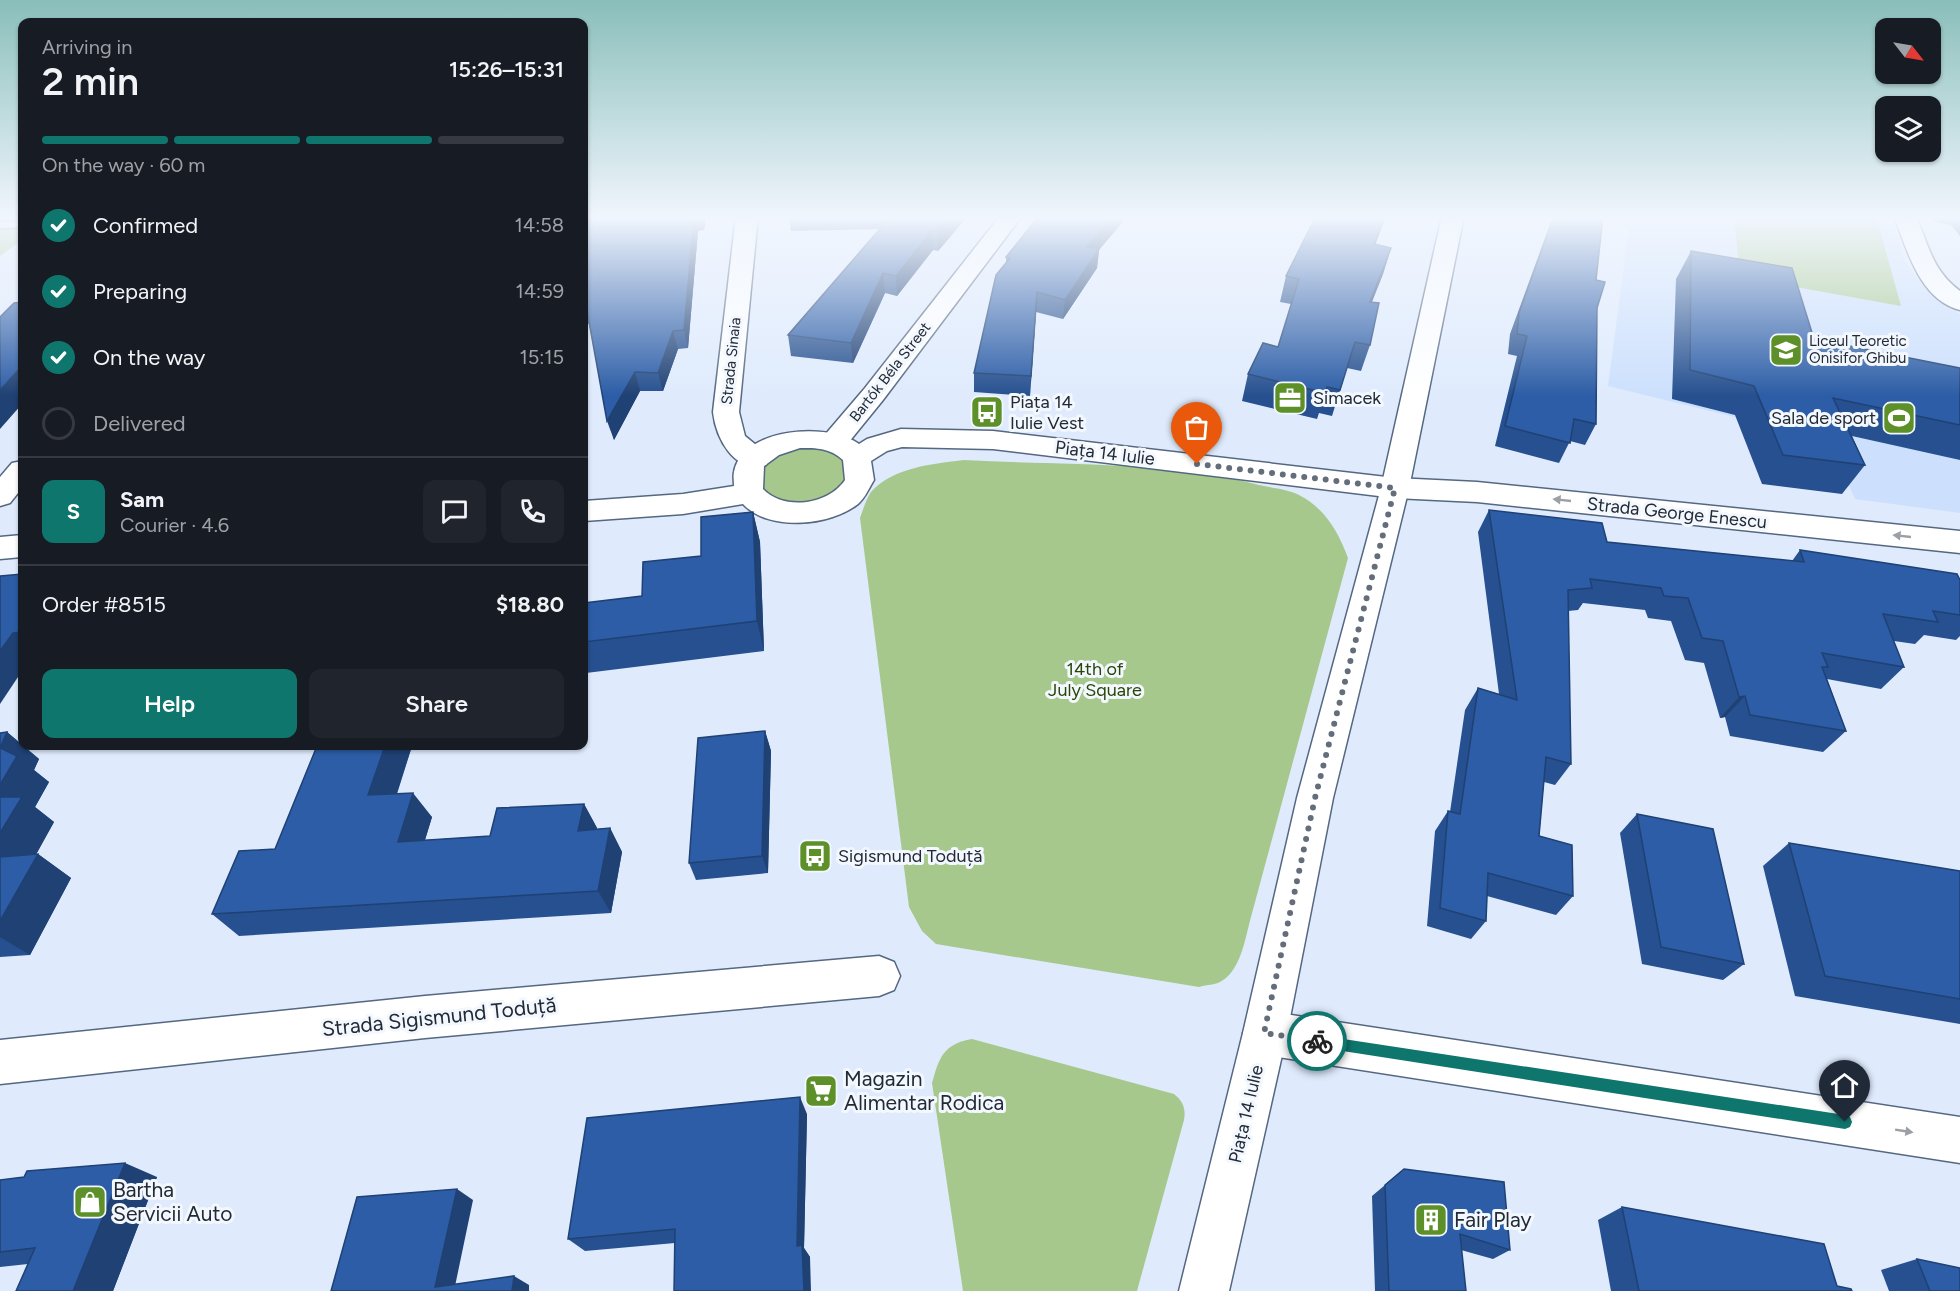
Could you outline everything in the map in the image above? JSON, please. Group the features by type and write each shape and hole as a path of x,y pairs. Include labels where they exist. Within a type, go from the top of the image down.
{"street":[{"name":"Strada Sinaia","path":"741,276 726,412 729,436 756,459"},
{"name":"Bartók Béla Street","path":"845,450 874,394 965,276"},
{"path":"1395,488 1440,276"},
{"path":"1931,276 1936,284 1960,303"},
{"name":"Piața 14 Iulie","path":"845,450 877,445 901,438 961,438 1087,450 1395,488 1315,798 1264,1033 1204,1291"},
{"path":"800,439 845,450 860,469 859,480 852,492 841,502 808,513 781,512 759,503 750,494 747,482 748,470 768,449 783,442 800,439"},
{"path":"0,496 18,475"},
{"name":"Strada George Enescu","path":"1395,488 1477,492 1960,542"},
{"path":"588,511 683,504 750,494"},
{"path":"0,548 18,546"},
{"name":"Strada Sigismund Toduță","path":"0,1062 424,1017 879,975"},
{"path":"1264,1033 1960,1140"}],"shaded area":[{"name":"Liceul Teoretic Onisifor Ghibu","path":"1622,276 1916,276 1922,284 1960,314 1960,513 1855,499 1828,440 1608,386"}],"green space":[{"path":"1893,276 1901,306 1740,277"},
{"path":"818,447 840,456 847,464 849,473 839,491 813,504 782,504 761,490 760,470 772,458 793,449"},
{"name":"14th of July Square","path":"964,460 1112,465 1186,471 1290,491 1308,500 1324,514 1340,539 1348,558 1244,944 1232,971 1218,983 1199,987 936,944 922,931 909,907 860,518 871,492 891,477 914,468"},
{"path":"972,1039 1174,1094 1182,1102 1185,1112 1184,1120 1137,1291 963,1291 932,1083 940,1059 948,1049 954,1044"}],"building":[{"path":"588,276 689,276 684,330 673,331 658,373 635,372 607,421 588,316"},
{"path":"839,276 882,276 851,343 788,335"},
{"path":"996,276 1081,276 1065,300 1037,292 1031,376 974,373"},
{"path":"1287,276 1380,276 1370,302 1379,303 1370,345 1355,342 1340,390 1327,387 1325,393 1248,374 1263,343 1278,347 1299,279"},
{"path":"1532,276 1596,276 1596,280 1605,282 1597,308 1596,424 1574,419 1570,443 1505,426 1527,336 1517,334 1519,313"},
{"path":"1691,276 1795,276 1814,339 1960,368 1960,425 1833,398 1865,465 1783,455 1754,386 1690,370"},
{"path":"18,302 18,370 0,390 0,317 14,303"},
{"path":"1489,510 1602,523 1607,542 1804,562 1800,550 1957,574 1960,580 1960,615 1933,611 1938,622 1883,614 1904,667 1822,653 1828,667 1822,667 1846,731 1750,715 1745,696 1739,697 1723,641 1702,638 1688,598 1664,596 1661,588 1590,579 1592,588 1568,590 1571,764 1546,757 1539,836 1572,845 1573,896 1488,873 1486,921 1440,908 1448,811 1460,814 1478,688 1517,700"},
{"path":"753,512 757,621 588,642 588,603 642,596 643,562 701,556 701,517"},
{"path":"18,574 18,632 13,633 0,651 0,576"},
{"path":"765,731 762,856 689,863 698,738"},
{"path":"7,732 0,748 0,733"},
{"path":"0,748 17,756 0,785"},
{"path":"315,750 384,750 368,795 413,793 398,842 490,836 497,808 584,804 578,831 610,828 598,891 212,914 239,851 275,849"},
{"path":"0,797 22,797 0,833"},
{"path":"1637,814 1713,829 1744,964 1661,947"},
{"path":"1789,843 1960,871 1960,999 1825,976"},
{"path":"38,854 0,921 0,857"},
{"path":"800,1097 797,1246 802,1245 804,1291 674,1291 675,1229 568,1239 587,1118"},
{"path":"125,1163 73,1291 16,1291 35,1248 0,1252 0,1180 24,1177 27,1171"},
{"name":"Fair Play","path":"1404,1169 1504,1182 1510,1250 1460,1234 1466,1291 1389,1291 1385,1185"},
{"path":"457,1189 435,1287 514,1276 512,1291 331,1291 357,1197"},
{"path":"1622,1207 1824,1244 1837,1286 1852,1291 1639,1291"},
{"path":"1917,1259 1960,1268 1960,1291 1930,1291"}],"way so far":[{"path":"1197,464 1395,488 1315,798 1264,1033 1317,1041"}],"place":[{"name":"Liceul Teoretic Onisifor Ghibu","path":"1786,350"},
{"name":"Simacek","path":"1290,398"},
{"name":"Piața 14 Iulie Vest","path":"987,412"},
{"name":"Sala de sport","path":"1899,418"},
{"name":"Sigismund Toduță","path":"815,856"},
{"name":"Magazin Alimentar Rodica","path":"821,1091"},
{"name":"Bartha Servicii Auto","path":"90,1202"},
{"name":"Fair Play","path":"1431,1220"}],"route":[{"path":"1317,1041 1845,1122"}]}
